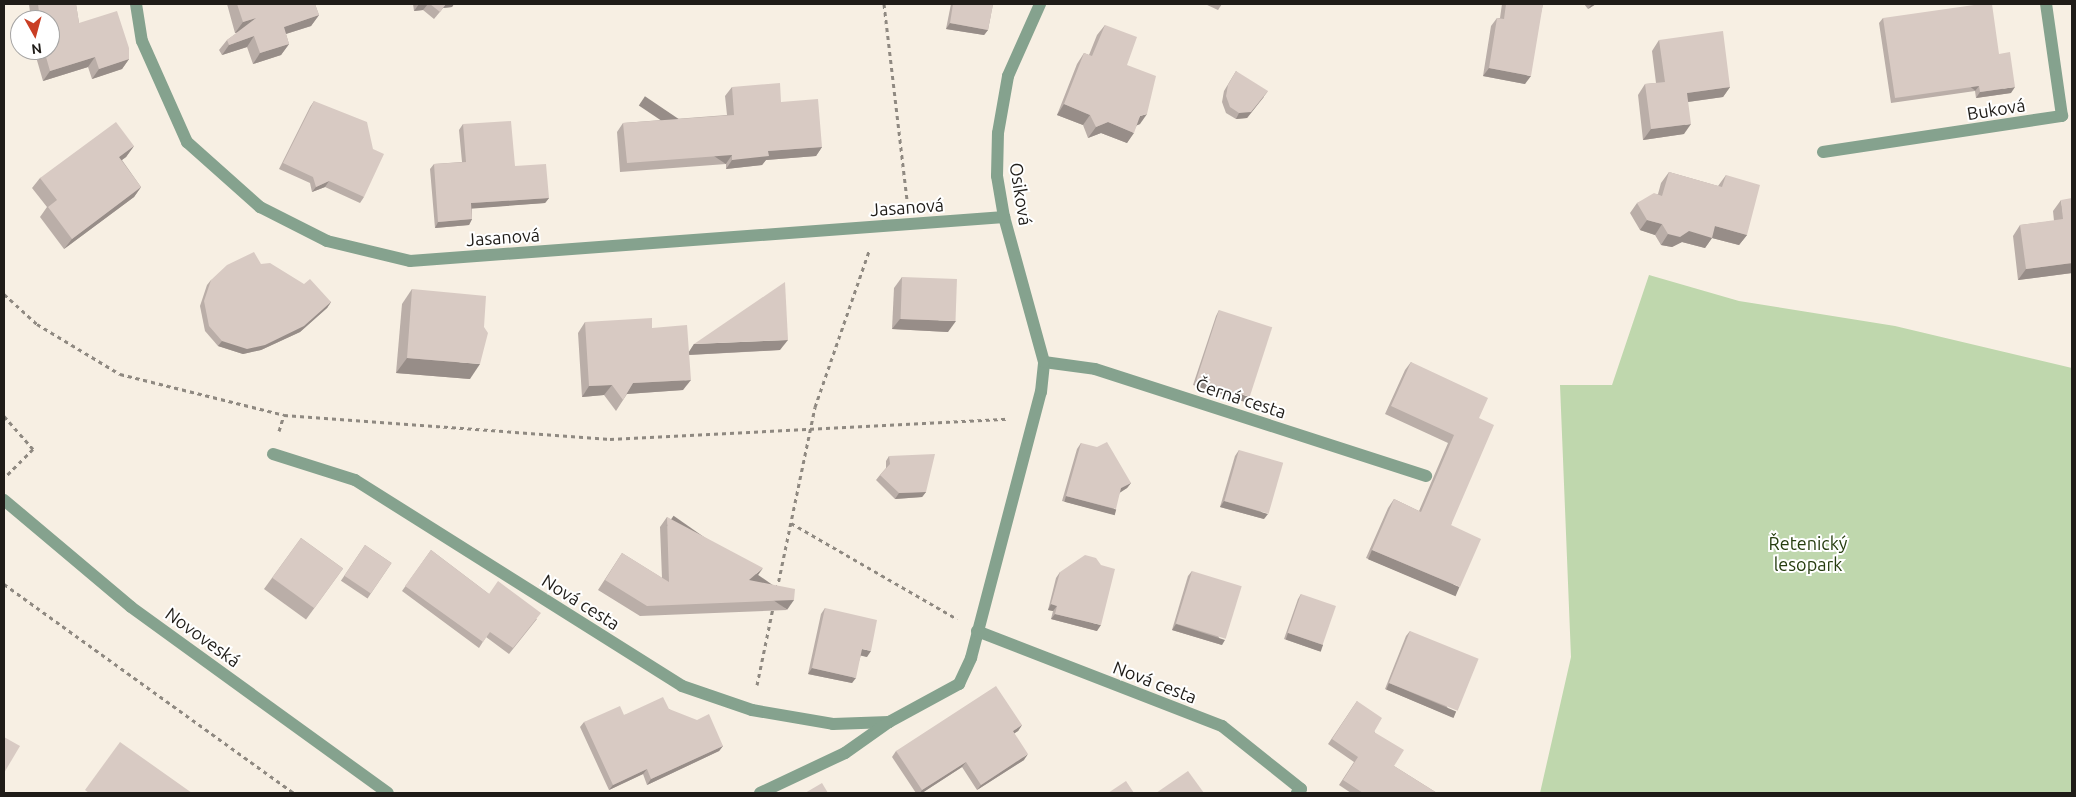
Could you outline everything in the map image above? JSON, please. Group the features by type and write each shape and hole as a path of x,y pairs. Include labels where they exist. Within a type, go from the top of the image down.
{"street":[{"name":"Jasanová","path":"136,4 142,41 187,142 260,208 327,241 410,261 1004,217"},
{"name":"Osiková","path":"1040,4 1008,76 998,133 996,176 1004,217 1044,362"},
{"name":"Buková","path":"1823,152 2062,116 2046,4"},
{"name":"Nová cesta","path":"760,793 845,753 888,722 959,684 971,658 1041,392 1044,362"},
{"name":"Černá cesta","path":"1044,362 1095,369 1426,476"},
{"name":"Nová cesta","path":"273,454 355,480 682,686 752,710 833,724 888,722"},
{"name":"Novoveská","path":"4,500 131,607 388,793"},
{"name":"Nová cesta","path":"977,631 1222,726 1301,789 1298,793"}],"path":[{"path":"884,4 910,224"},
{"path":"752,710 810,429 877,227"},
{"path":"4,294 37,324 120,374 284,415 610,439 1033,418"},
{"path":"4,416 33,449 4,478"},
{"path":"791,523 946,612"},
{"path":"4,584 294,793"}],"green space":[{"name":"Řetenický lesopark","path":"1649,275 1739,301 1895,326 2072,368 2072,793 1540,793 1571,657 1560,385 1612,385"}],"building":[{"path":"38,4 76,4 79,23 117,11 129,48 129,59 99,69 95,57 50,71 47,60 60,60 60,10 39,10"},
{"path":"237,4 315,4 319,15 284,27 289,44 260,53 254,36 229,45 227,40 256,18 243,22"},
{"path":"430,4 446,4 440,12"},
{"path":"953,4 993,4 988,30 950,23"},
{"path":"1506,4 1543,4 1531,76 1489,68 1497,18 1504,19"},
{"path":"1992,4 1999,54 2010,52 2015,87 1980,92 1979,86 1895,98 1883,18"},
{"path":"1105,25 1137,37 1127,65 1156,76 1147,114 1140,116 1134,133 1108,122 1096,127 1090,115 1064,104 1084,53 1092,56"},
{"path":"1723,31 1730,87 1687,93 1691,124 1651,129 1645,84 1665,82 1659,40"},
{"path":"1236,71 1268,91 1251,112 1239,113 1230,107 1226,96 1228,85"},
{"path":"780,83 781,102 818,99 822,147 768,151 769,156 732,160 732,155 627,163 623,123 734,115 732,87"},
{"path":"314,101 367,122 373,149 384,154 364,197 329,181 316,187 313,177 283,163"},
{"path":"511,121 515,166 546,164 549,198 471,203 472,219 438,222 434,164 466,162 463,124"},
{"path":"116,122 134,146 119,157 141,187 72,239 48,207 57,200 40,178"},
{"path":"1669,172 1722,187 1726,175 1760,185 1747,235 1715,226 1712,238 1689,231 1680,237 1668,234 1662,224 1647,220 1637,203 1654,193 1662,196"},
{"path":"2072,198 2072,263 2026,269 2020,225 2063,219 2061,200"},
{"path":"254,252 261,264 270,263 304,284 310,279 331,302 304,326 265,345 247,349 222,341 209,326 204,301 211,280 227,265"},
{"path":"902,277 957,279 956,321 901,319"},
{"path":"785,282 788,340 694,344"},
{"path":"412,289 486,296 484,327 488,333 480,364 407,358"},
{"path":"1219,310 1272,327 1250,397 1196,379"},
{"path":"652,318 652,328 687,325 691,380 633,383 623,400 612,385 589,386 585,322"},
{"path":"1411,362 1488,398 1479,418 1494,425 1451,525 1481,539 1460,587 1372,550 1394,499 1421,512 1454,435 1391,406"},
{"path":"1107,442 1131,483 1121,488 1116,509 1066,496 1081,443 1097,447"},
{"path":"1239,450 1283,463 1269,514 1224,501"},
{"path":"935,454 926,492 899,493 880,475 890,464 889,456"},
{"path":"667,517 763,568 749,580 795,589 794,600 647,606 605,580 622,553 669,582"},
{"path":"301,538 343,569 314,608 272,578"},
{"path":"365,545 392,563 371,594 344,576"},
{"path":"431,550 489,594 498,581 541,613 513,648 490,632 483,642 405,586"},
{"path":"1085,555 1096,558 1101,565 1115,569 1101,625 1055,614 1057,606 1051,604 1060,572"},
{"path":"1192,571 1242,586 1226,639 1176,624"},
{"path":"1301,594 1336,606 1323,645 1288,633"},
{"path":"825,608 877,620 871,651 862,649 856,678 812,668"},
{"path":"1410,631 1479,659 1458,711 1389,683"},
{"path":"996,686 1022,725 1013,731 1028,754 981,785 966,762 922,790 896,751"},
{"path":"663,697 669,709 697,720 709,714 723,746 651,779 647,769 613,785 584,722 620,706 624,715"},
{"path":"1357,701 1382,718 1374,732 1404,750 1394,766 1437,793 1363,793 1343,780 1358,757 1332,739"},
{"path":"4,737 20,746 4,773"},
{"path":"120,742 192,793 89,793 85,790"},
{"path":"1188,771 1204,793 1156,793"},
{"path":"1126,781 1134,793 1108,793"},
{"path":"822,783 828,793 805,793"}]}
